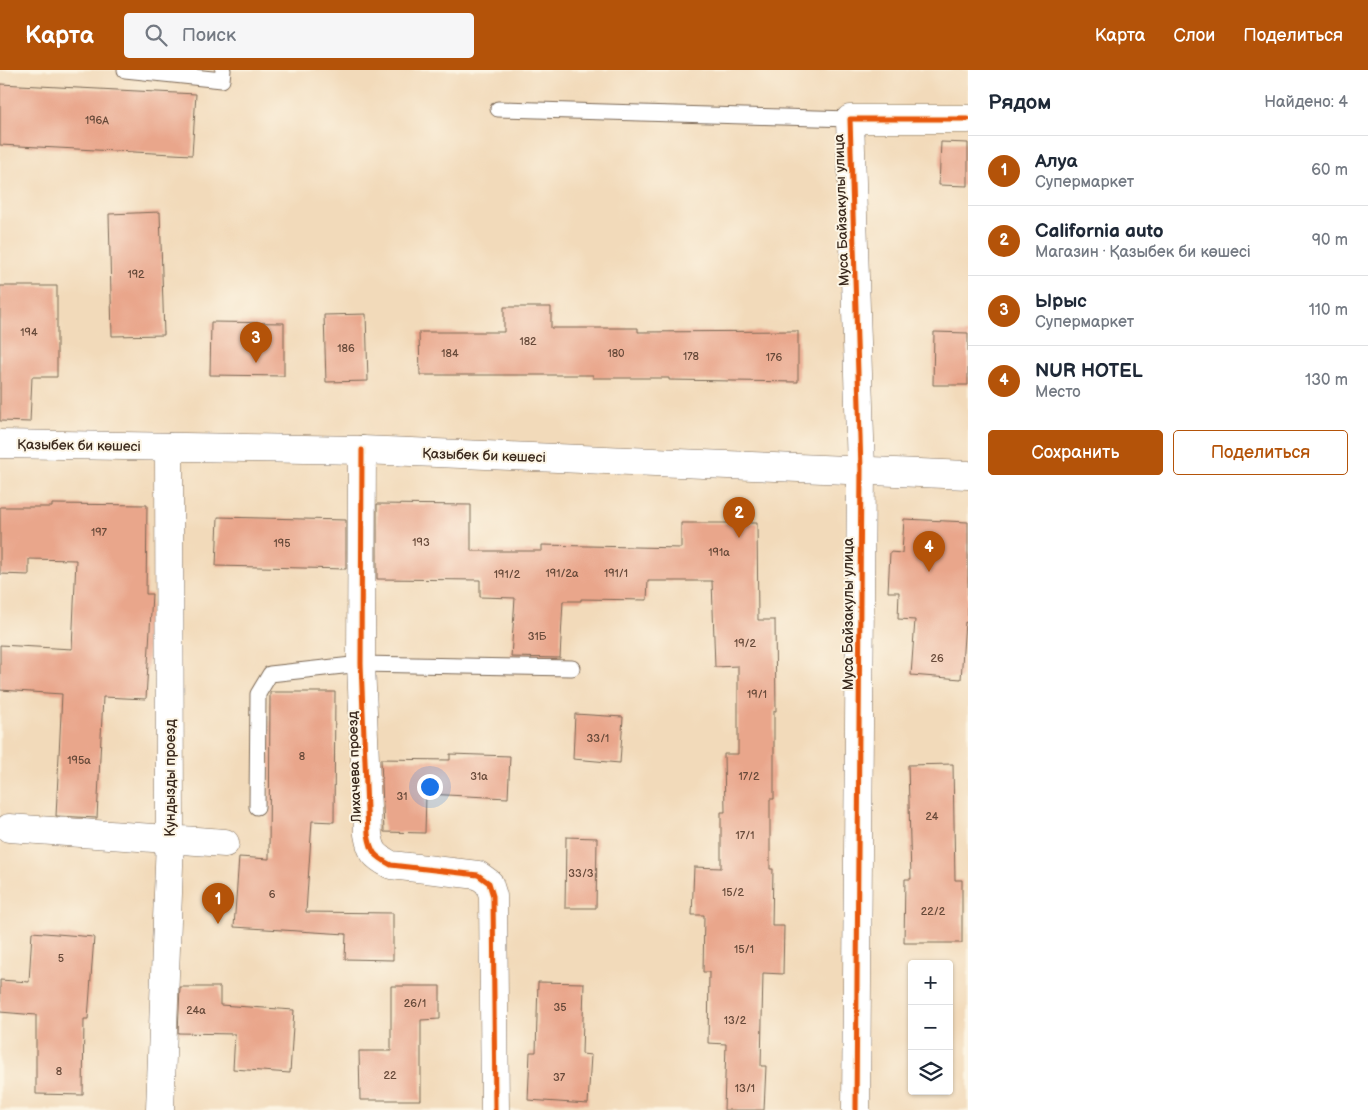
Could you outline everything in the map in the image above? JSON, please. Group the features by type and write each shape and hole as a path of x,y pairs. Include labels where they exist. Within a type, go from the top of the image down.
{"street":[{"path":"850,119 968,119"},
{"name":"Муса Байзакулы улица","path":"850,119 861,470 856,1110"},
{"name":"Қазыбек би көшесі","path":"0,444 362,450 968,475"},
{"name":"Кундызды проезд","path":"160,1110 170,839 169,447"},
{"name":"Лихачева проезд","path":"362,450 361,664 368,834 372,852 381,860 391,865 478,875 488,883 493,896 495,1110"},
{"path":"10,828 225,843"}],"lane":[{"path":"124,70 222,80 223,70"},
{"path":"498,108 850,119"},
{"path":"256,807 258,694 270,674 361,664 572,668"}],"building":[{"path":"0,84 196,94 192,155 0,145"},
{"path":"941,142 968,143 968,186 939,185"},
{"path":"160,212 164,335 112,336 109,214"},
{"path":"0,286 57,286 57,377 32,377 30,422 0,421"},
{"path":"504,307 551,307 551,328 638,328 638,332 798,331 798,382 593,378 593,375 420,375 419,332 504,332"},
{"path":"366,314 368,381 326,382 324,315"},
{"path":"211,322 284,323 284,376 210,375"},
{"path":"934,332 968,333 968,385 933,385"},
{"path":"52,504 147,505 146,594 152,594 146,699 103,697 97,818 56,816 62,694 0,690 0,645 72,649 76,560 29,559 29,575 0,574 0,507 52,507"},
{"path":"377,504 471,505 471,551 542,551 542,545 681,548 681,523 757,523 758,620 775,620 776,711 774,711 774,799 770,799 770,869 773,869 772,926 784,926 783,974 763,973 761,1066 766,1066 764,1110 724,1110 726,1044 708,1043 709,972 703,972 704,915 692,915 694,867 721,868 721,812 725,812 724,754 738,754 738,666 715,667 712,581 648,581 647,600 581,599 581,601 563,601 560,658 511,657 515,598 480,597 480,580 377,579"},
{"path":"218,517 346,520 346,569 216,566"},
{"path":"904,519 968,522 968,623 965,622 961,679 911,675 915,620 898,619 899,592 888,592 890,552 902,553"},
{"path":"270,692 335,692 334,822 312,821 306,912 393,913 393,960 345,959 346,934 234,927 239,857 269,859"},
{"path":"575,714 623,717 620,763 573,759"},
{"path":"450,754 510,756 508,798 426,794 425,833 384,832 381,759 450,760"},
{"path":"953,764 955,880 962,880 962,943 904,943 905,879 911,879 908,765"},
{"path":"566,837 597,838 596,908 565,908"},
{"path":"32,932 94,937 88,1019 84,1019 83,1095 36,1094 36,1015 0,1012 0,980 29,982"},
{"path":"538,982 584,983 582,1054 591,1055 588,1104 528,1100 530,1052 536,1052"},
{"path":"391,986 440,986 440,1019 421,1020 421,1100 360,1100 359,1051 391,1051"},
{"path":"180,987 220,987 220,1005 294,1010 290,1073 233,1069 235,1034 178,1033"}],"cycle path":[{"path":"856,1110 861,469 850,119 968,119"},
{"path":"362,450 361,664 369,840 374,853 391,865 478,875 489,883 493,896 495,1110"}],"place":[{"name":"Ырыс","path":"256,363"},
{"name":"California auto","path":"739,538"},
{"name":"NUR HOTEL","path":"929,572"},
{"name":"Алуа","path":"218,924"}]}
